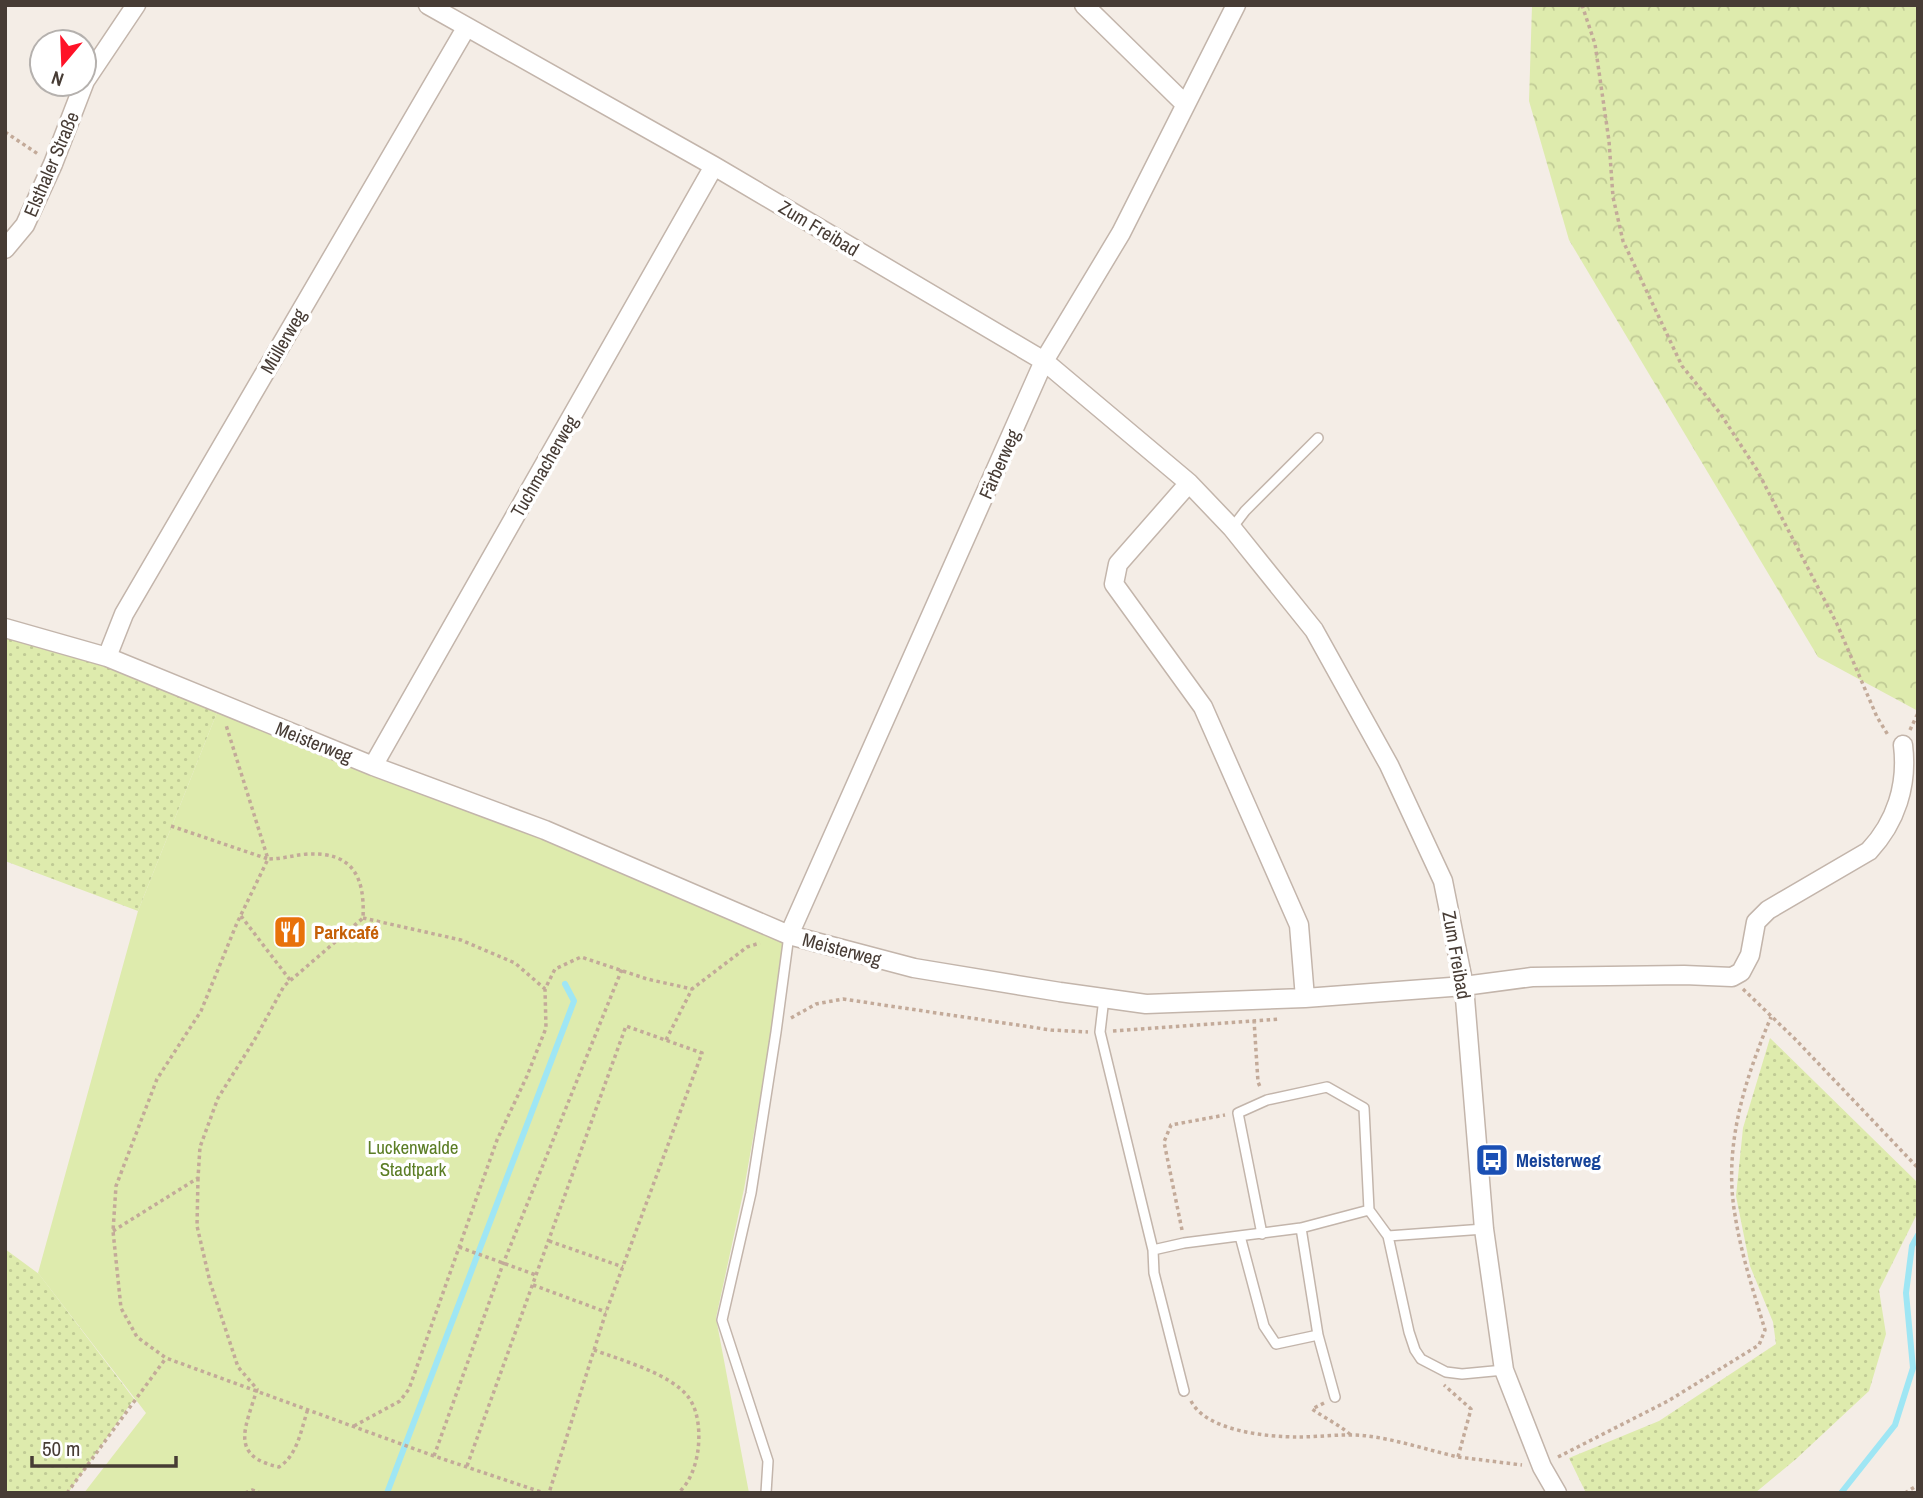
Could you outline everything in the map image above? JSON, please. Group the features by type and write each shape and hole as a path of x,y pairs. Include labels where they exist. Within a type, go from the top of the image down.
{"street":[{"name":"Elsthaler Straße","path":"5,249 25,225 53,164 85,81 136,5"},
{"name":"Zum Freibad","path":"428,5 714,166 1044,361 1189,483 1233,528 1314,630 1389,765 1443,881 1464,986 1484,1228 1504,1370 1542,1467 1556,1493"},
{"path":"1084,5 1185,104"},
{"name":"Färberweg","path":"789,935 1044,361 1121,233 1236,5"},
{"name":"Müllerweg","path":"107,657 124,614 466,28"},
{"name":"Tuchmacherweg","path":"373,766 714,166"},
{"path":"1189,483 1118,564 1114,584 1203,707 1299,925 1305,998"},
{"name":"Meisterweg","path":"5,628 107,657 373,766 545,830 789,935 914,968 1146,1004 1305,998 1532,978 1684,975 1732,977"},
{"path":"1732,977 1741,972 1750,955 1756,922 1768,910 1869,851 1882,838 1903,792 1906,770 1896,741"}],"lane":[{"path":"1233,528 1245,511 1318,438"},
{"path":"766,1493 768,1461 722,1320 751,1193 789,935"},
{"path":"1104,998 1100,1032 1153,1250 1154,1273 1184,1391"},
{"path":"1262,1234 1238,1113 1267,1100 1328,1087 1364,1108 1369,1210 1388,1236 1415,1350 1421,1359 1444,1371 1462,1374 1504,1370"},
{"path":"1153,1250 1184,1243 1301,1228 1369,1210"},
{"path":"1301,1228 1318,1335 1335,1397"},
{"path":"1388,1236 1484,1228"},
{"path":"1240,1236 1264,1326 1276,1344 1318,1335"}],"path":[{"path":"1582,5 1595,44 1609,141 1613,197 1623,241 1682,366 1720,413 1764,482 1837,624 1877,717 1896,741"},
{"path":"5,131 53,164"},
{"path":"220,705 268,859 201,1011 157,1079 116,1186 113,1231 121,1308 137,1337 166,1358 434,1456 546,1493 606,1312 702,1053 625,1026 467,1466"},
{"path":"171,826 268,859 306,854 336,856 353,869 364,894 363,918 284,986 218,1098 200,1147 197,1226 210,1282 238,1367 257,1390"},
{"path":"241,916 290,980"},
{"path":"363,918 461,940 515,963 545,989"},
{"path":"666,1040 692,989 747,947 789,935"},
{"path":"354,1426 400,1401 408,1389 497,1140 546,1028 545,989 555,969 581,957 648,979 692,989"},
{"path":"434,1456 503,1264 622,969"},
{"path":"1732,977 1918,1168"},
{"path":"1252,1000 1258,1082 1267,1100"},
{"path":"1184,1391 1201,1416 1232,1428 1296,1437 1368,1436 1458,1457 1542,1467 1568,1451 1668,1401 1759,1345 1765,1330 1735,1214 1734,1151 1738,1110 1771,1017"},
{"path":"1184,1243 1164,1142 1171,1125 1238,1113"},
{"path":"113,1231 198,1178"},
{"path":"549,1241 623,1267"},
{"path":"459,1247 536,1275"},
{"path":"533,1285 606,1312"},
{"path":"594,1350 667,1379 689,1398 699,1421 699,1443 696,1465 678,1493"},
{"path":"67,1493 166,1358"},
{"path":"1444,1371 1441,1380 1446,1389 1471,1409 1458,1457"},
{"path":"257,1390 243,1436 246,1451 265,1464 279,1467 286,1462 293,1453 308,1409"},
{"path":"1335,1397 1312,1409 1352,1436"},
{"path":"1905,1493 1918,1485"},
{"path":"245,1493 260,1493"}],"green space":[{"path":"1532,5 1918,5 1918,711 1818,657 1569,240 1529,101"},
{"path":"5,628 220,705 138,911 5,861"},
{"name":"Luckenwalde Stadtpark","path":"220,705 789,935 744,1189 716,1318 749,1493 84,1493 146,1413 38,1273 138,911"},
{"path":"1770,1038 1918,1183 1918,1212 1879,1290 1886,1334 1869,1391 1755,1493 1586,1493 1569,1458 1659,1421 1776,1344 1773,1322 1750,1266 1736,1196 1743,1128"},
{"path":"5,1249 39,1274 134,1399 68,1493 5,1493"}],"waterway":[{"path":"387,1493 574,1001 565,984"},
{"path":"1841,1493 1895,1425 1913,1368 1906,1293 1912,1246 1918,1235"}],"place":[{"name":"Parkcafé","path":"290,932"},
{"name":"Meisterweg","path":"1492,1160"}]}
